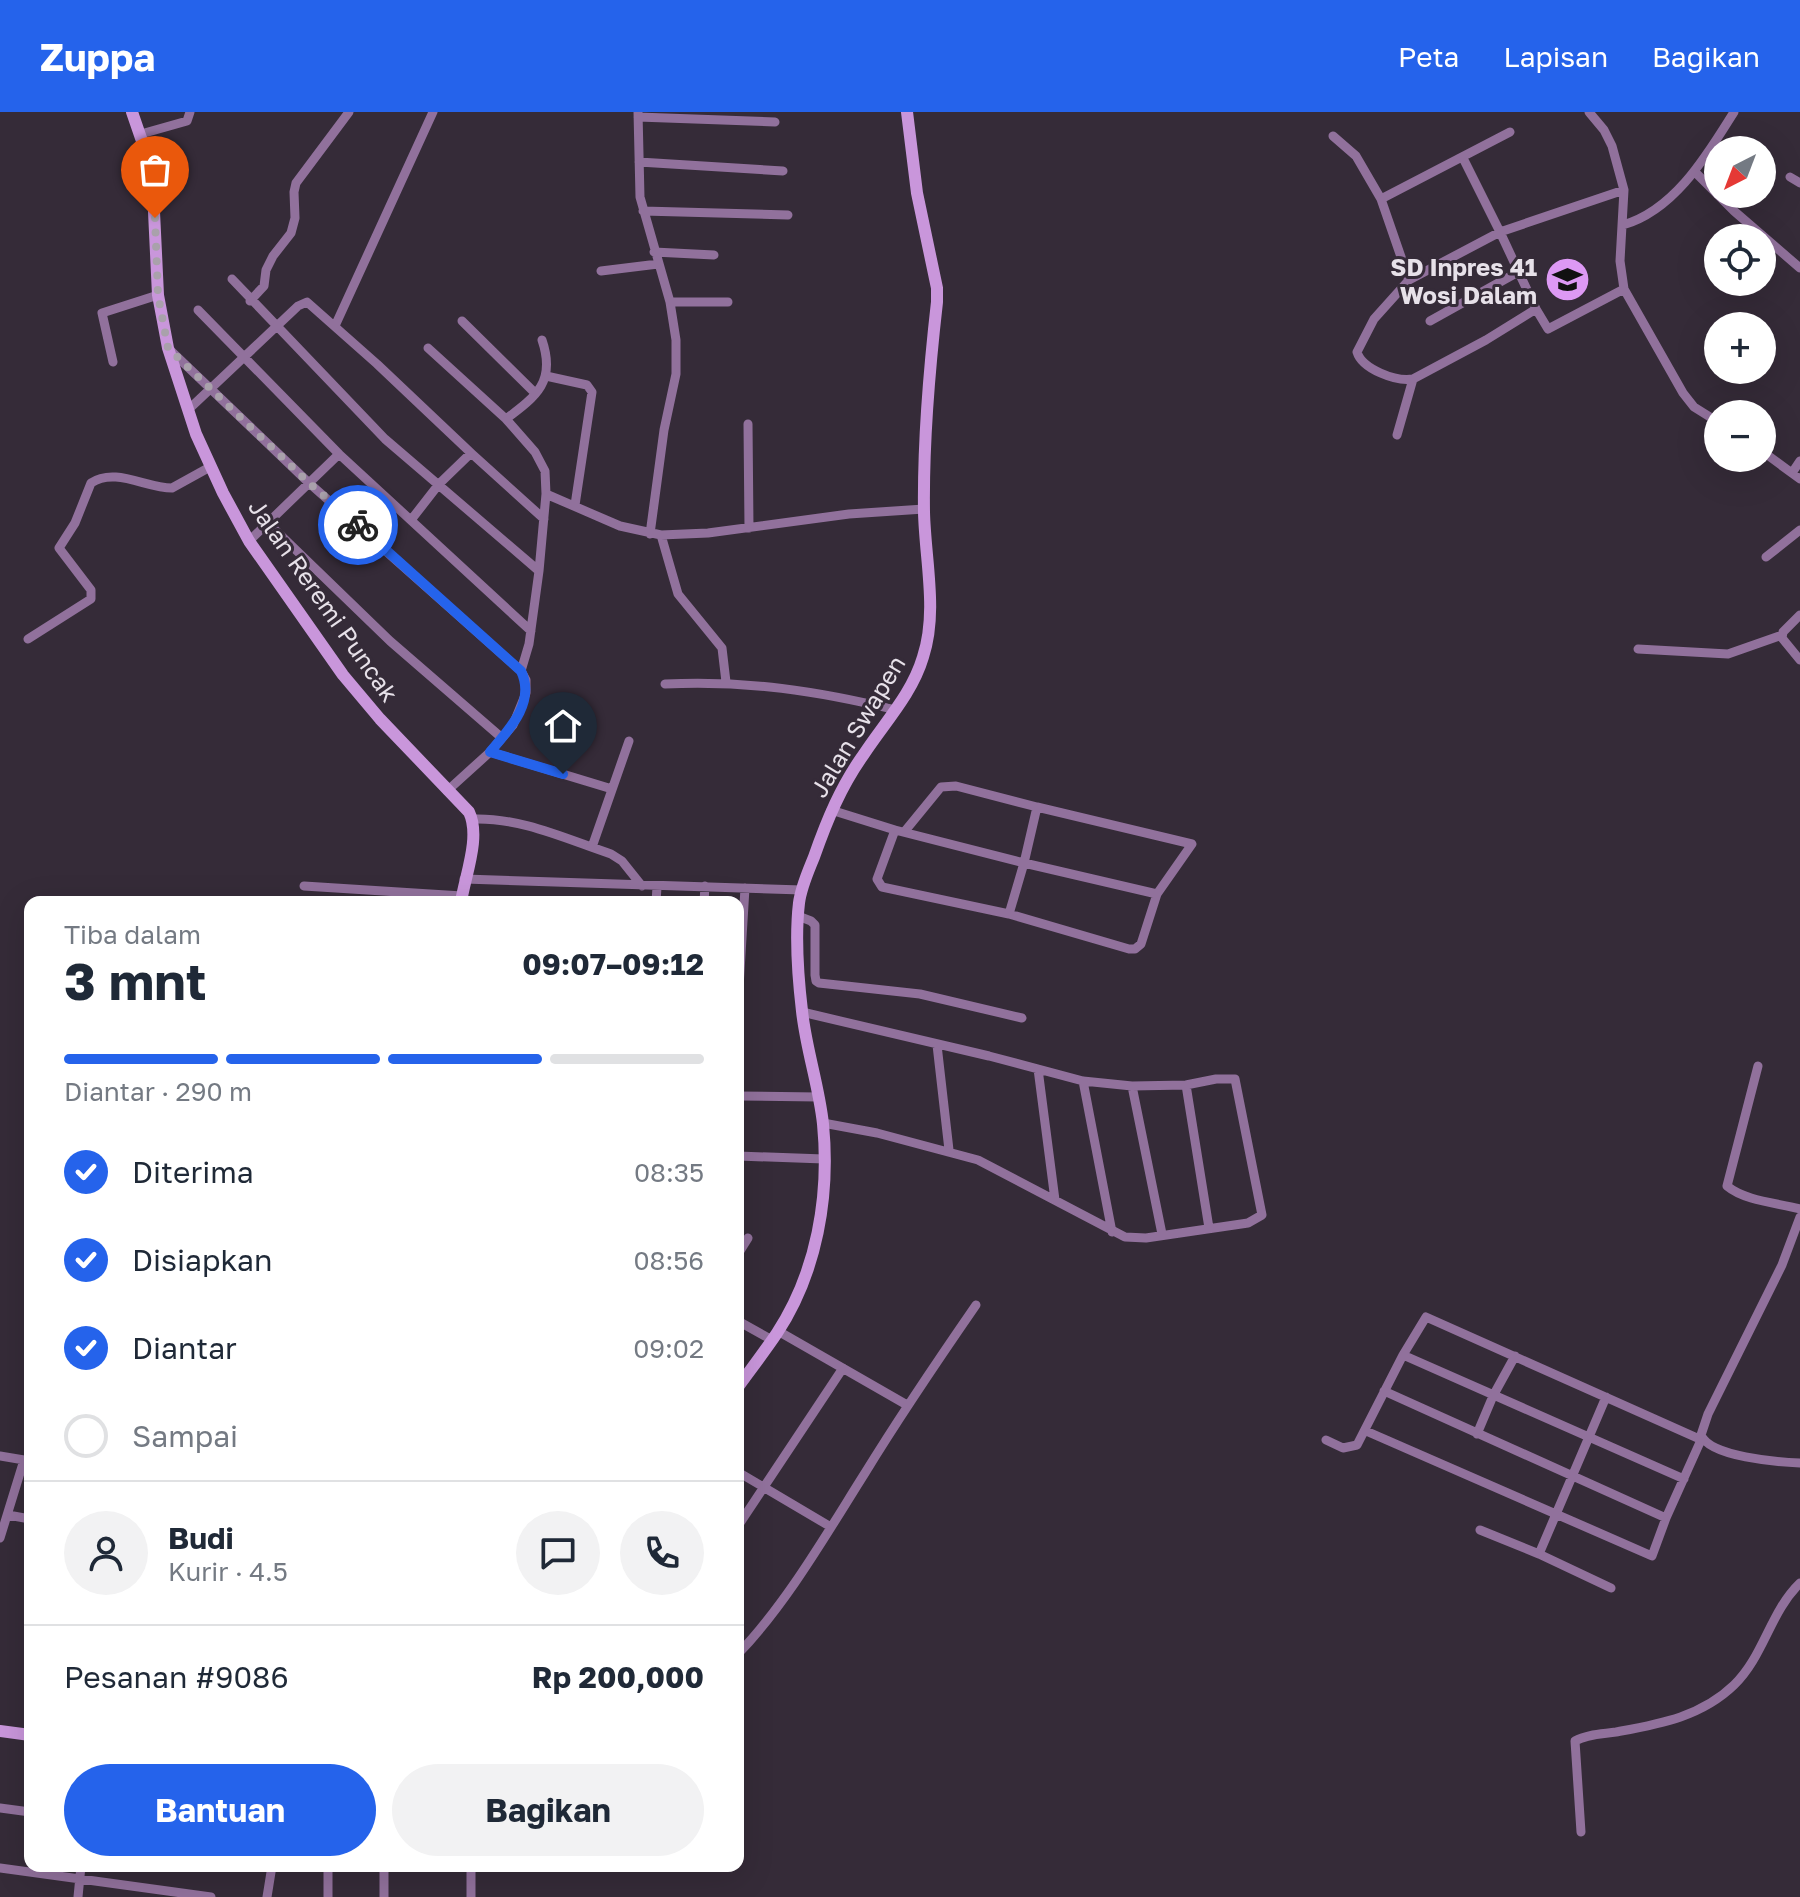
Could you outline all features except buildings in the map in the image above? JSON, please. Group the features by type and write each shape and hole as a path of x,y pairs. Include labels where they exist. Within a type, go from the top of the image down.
{"main road":[{"name":"Jalan Reremi Puncak","path":"132,112 153,182 158,295 168,348 210,467 249,541 343,675 447,791 462,803 472,819"},
{"name":"Jalan Swapen","path":"744,1379 775,1335 806,1274 817,1240 824,1159 823,1123 802,1012 798,916 802,890 831,810 863,755 916,676 928,636 930,613 924,509 927,390 937,288 917,193 907,112"},
{"path":"461,896 473,838 472,819"},
{"path":"0,1731 24,1734"}],"street":[{"path":"141,134 187,121 190,112"},
{"path":"250,301 264,286 266,270 273,256 291,233 295,218 296,183 349,112"},
{"path":"335,326 433,112"},
{"path":"1589,112 1612,146 1624,190 1620,272 1624,289 1683,393 1694,407 1704,413"},
{"path":"1623,225 1645,216 1695,172 1734,112"},
{"path":"726,682 722,648 678,594 655,534 664,430 676,374 676,340 670,302 643,211 638,114 775,122"},
{"path":"1381,199 1510,132"},
{"path":"1333,136 1356,156 1381,199 1409,280"},
{"path":"1463,158 1544,326 1551,329 1624,289"},
{"path":"639,162 783,171"},
{"path":"1695,172 1734,211 1800,268"},
{"path":"1790,177 1800,183"},
{"path":"1536,309 1413,379 1401,379 1379,371 1363,362 1357,352 1374,319 1409,280 1500,232 1624,190"},
{"path":"643,211 788,215"},
{"path":"654,252 714,255"},
{"path":"601,271 658,264"},
{"path":"1430,321 1518,272"},
{"path":"232,279 385,439 539,571"},
{"path":"113,362 102,313 158,295"},
{"path":"189,409 298,306 307,302 544,519"},
{"path":"670,302 728,302"},
{"path":"198,310 339,454 531,631"},
{"path":"462,321 535,393"},
{"path":"506,419 535,393 546,376 548,358 542,340"},
{"path":"168,348 309,483 521,671 526,686 517,718 490,752 447,791"},
{"path":"428,348 506,419 541,460 545,471 539,571 531,631 521,671"},
{"path":"546,376 587,385 592,392 575,505"},
{"path":"1397,435 1413,379"},
{"path":"748,424 749,528"},
{"path":"411,520 439,484 471,453"},
{"path":"249,541 339,454"},
{"path":"1776,461 1796,476 1800,461"},
{"path":"28,639 91,599 91,590 59,548 75,523 91,483 102,478 130,479 172,488 210,467"},
{"path":"546,494 620,526 655,534 749,528 849,514 924,509"},
{"path":"268,523 390,641 502,738"},
{"path":"1766,557 1800,530"},
{"path":"1638,649 1728,654 1782,635 1800,615"},
{"path":"1782,635 1782,641 1800,660"},
{"path":"665,684 726,682 802,689 896,710"},
{"path":"592,847 629,741"},
{"path":"490,752 612,789"},
{"path":"946,785 1037,807 1191,843 1193,846 1157,894 1143,938 1135,949 1009,914 879,885 877,879 900,830 946,785"},
{"path":"1009,914 1037,807"},
{"path":"831,810 1024,863 1157,894"},
{"path":"472,819 509,821 616,856 642,886"},
{"path":"464,879 802,890"},
{"path":"304,886 425,896"},
{"path":"704,896 705,886"},
{"path":"656,896 657,887"},
{"path":"744,905 745,888"},
{"path":"798,916 815,925 815,975 819,983 920,994 1022,1018"},
{"path":"802,1012 1083,1081 1132,1086 1236,1080 1262,1217 1256,1221 1136,1239 1112,1232 1009,1174 949,1150 823,1123"},
{"path":"937,1045 949,1150"},
{"path":"1758,1066 1727,1186 1745,1195 1800,1209"},
{"path":"1038,1069 1055,1200"},
{"path":"1083,1081 1112,1232"},
{"path":"1186,1085 1209,1228"},
{"path":"1132,1086 1162,1234"},
{"path":"744,1096 818,1097"},
{"path":"744,1156 824,1159"},
{"path":"1366,1431 1652,1556 1702,1441 1708,1414 1782,1265 1800,1217"},
{"path":"744,1244 748,1238"},
{"path":"744,1646 831,1527 907,1405 976,1305"},
{"path":"1326,1440 1343,1448 1357,1445 1426,1317 1735,1454 1800,1463"},
{"path":"744,1323 843,1368 907,1405"},
{"path":"1403,1355 1684,1479"},
{"path":"1477,1434 1515,1356"},
{"path":"744,1517 843,1368"},
{"path":"1384,1391 1666,1518"},
{"path":"1539,1554 1606,1397"},
{"path":"0,1456 24,1460"},
{"path":"0,1538 24,1470"},
{"path":"744,1475 831,1527"},
{"path":"8,1515 24,1518"},
{"path":"1480,1530 1611,1588"},
{"path":"1581,1832 1575,1741 1675,1720 1716,1701 1736,1684 1752,1664 1780,1608 1800,1583"},
{"path":"0,1808 24,1811"},
{"path":"0,1868 24,1871"},
{"path":"29,1872 211,1897"},
{"path":"78,1897 81,1872"},
{"path":"267,1897 271,1872"},
{"path":"328,1872 328,1897"},
{"path":"384,1872 384,1897"},
{"path":"471,1872 471,1897"}],"way so far":[{"path":"155,218 158,295 168,348 309,483 358,525"}],"place":[{"name":"SD Inpres 41 Wosi Dalam","path":"1568,280"}],"route":[{"path":"358,525 521,671 526,680 526,693 517,718 490,752 563,774"}]}
